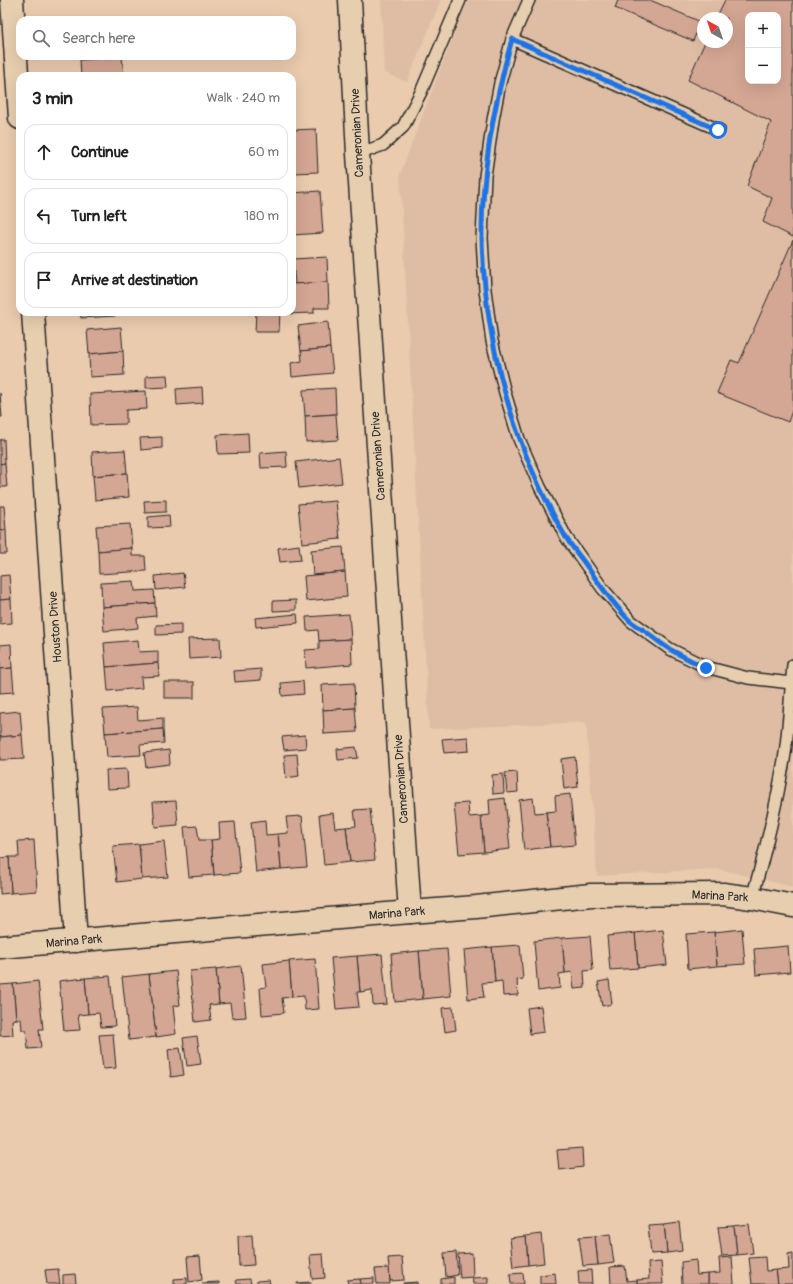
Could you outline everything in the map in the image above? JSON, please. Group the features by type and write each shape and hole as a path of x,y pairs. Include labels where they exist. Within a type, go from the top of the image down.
{"street":[{"path":"12,0 16,59"},
{"name":"Cameronian Drive","path":"350,0 358,154 410,912"},
{"path":"16,60 17,72"},
{"name":"Houston Drive","path":"33,316 76,941"},
{"name":"Marina Park","path":"0,947 476,907 591,895 723,894 793,906"}],"lane":[{"path":"358,154 383,145 403,127 422,92 460,0"},
{"path":"528,0 512,39 500,83 485,176 482,238 485,282 492,341 505,393 519,439 540,487 566,537 603,589 631,621 670,649 706,668 748,678 791,683"},
{"path":"512,39 718,130"},
{"path":"752,898 788,761 793,666"}],"shaded area":[{"path":"381,0 441,0 407,82 384,73"},
{"path":"467,0 793,0 793,887 718,869 597,876 586,722 429,729 400,174"}],"building":[{"path":"618,0 650,0 697,20 697,32 693,41 615,8"},
{"path":"725,0 793,0 793,237 763,222 772,198 747,186 771,122 688,80 702,48 733,48 733,12 719,12"},
{"path":"80,60 122,60 124,72 81,72"},
{"path":"316,129 318,172 296,173 296,130"},
{"path":"320,191 323,233 296,235 296,193"},
{"path":"793,240 793,408 788,422 717,393 731,360 739,363"},
{"path":"327,257 328,282 296,284 296,259"},
{"path":"328,282 329,308 314,308 314,313 296,314 296,284"},
{"path":"81,316 115,316 81,318"},
{"path":"256,316 280,316 279,332 255,332"},
{"path":"328,322 330,348 301,351 298,326"},
{"path":"121,327 123,351 89,354 87,330"},
{"path":"330,348 333,373 292,377 291,363 302,361 301,351"},
{"path":"123,351 124,375 90,377 89,354"},
{"path":"167,375 168,387 146,388 146,376"},
{"path":"202,387 203,403 177,405 176,389"},
{"path":"335,388 336,414 305,416 303,390"},
{"path":"146,391 147,409 126,410 126,424 91,425 90,394"},
{"path":"0,393 2,417 0,417"},
{"path":"336,414 338,440 306,442 305,416"},
{"path":"248,433 249,453 218,454 217,435"},
{"path":"162,437 162,448 141,450 140,438"},
{"path":"4,439 5,463 0,464 0,440"},
{"path":"125,450 127,473 93,476 92,452"},
{"path":"286,451 287,467 261,468 260,453"},
{"path":"339,457 342,483 299,488 296,462"},
{"path":"5,463 7,487 0,487 0,464"},
{"path":"127,473 129,497 95,500 93,476"},
{"path":"166,500 166,512 145,513 144,501"},
{"path":"336,501 340,539 302,543 298,504"},
{"path":"0,506 4,506 6,530 0,530"},
{"path":"169,515 170,527 148,528 148,517"},
{"path":"130,524 132,548 98,551 96,526"},
{"path":"0,530 6,530 7,554 0,554"},
{"path":"299,545 301,560 280,562 278,548"},
{"path":"343,547 345,572 313,575 311,550"},
{"path":"132,548 132,556 145,556 146,571 99,574 98,551"},
{"path":"345,572 347,597 306,601 304,576"},
{"path":"183,573 185,587 156,590 155,576"},
{"path":"9,575 11,599 0,600 0,576"},
{"path":"134,581 135,591 154,590 155,603 102,607 101,583"},
{"path":"11,599 12,623 0,624 0,600"},
{"path":"296,600 296,610 273,611 273,601"},
{"path":"155,603 156,616 137,618 138,628 104,631 102,607"},
{"path":"297,614 298,623 256,627 255,618"},
{"path":"349,614 351,639 319,641 318,630 307,631 306,617"},
{"path":"181,624 181,634 156,635 156,625"},
{"path":"220,638 221,657 189,659 188,639"},
{"path":"351,639 352,664 306,668 305,650 319,649 319,641"},
{"path":"138,640 139,652 158,651 158,663 106,667 104,643"},
{"path":"11,644 12,668 0,669 0,645"},
{"path":"158,663 159,676 141,677 142,688 108,691 106,667"},
{"path":"12,668 14,692 0,693 0,669"},
{"path":"261,669 261,680 235,682 234,671"},
{"path":"303,681 304,694 282,696 281,683"},
{"path":"164,682 194,682 194,698 164,698"},
{"path":"354,683 355,708 323,710 322,685"},
{"path":"137,707 138,720 163,718 163,729 105,733 103,709"},
{"path":"355,708 357,732 324,734 323,710"},
{"path":"20,711 22,735 0,737 0,713"},
{"path":"163,729 164,743 140,745 141,755 107,757 105,733"},
{"path":"22,735 24,759 0,760 0,737"},
{"path":"305,735 306,748 284,750 282,737"},
{"path":"468,737 469,751 444,753 442,739"},
{"path":"356,747 358,758 338,760 337,749"},
{"path":"169,750 170,764 146,767 144,753"},
{"path":"297,754 299,776 286,778 284,755"},
{"path":"575,757 578,787 564,789 561,759"},
{"path":"127,769 128,788 107,789 106,770"},
{"path":"517,772 518,792 507,793 505,773"},
{"path":"503,774 504,793 493,794 492,775"},
{"path":"570,794 575,845 550,847 546,812 556,811 555,796"},
{"path":"505,798 510,849 484,852 481,816 490,815 489,800"},
{"path":"533,798 535,813 546,812 550,847 524,850 519,800"},
{"path":"176,801 178,825 155,827 153,802"},
{"path":"468,803 469,817 481,816 484,852 459,854 454,804"},
{"path":"370,809 375,860 350,862 346,827 356,826 354,810"},
{"path":"333,813 335,828 346,827 350,862 324,865 319,815"},
{"path":"302,816 307,867 281,869 278,834 288,833 286,817"},
{"path":"265,820 266,835 278,834 281,869 256,872 251,822"},
{"path":"235,822 240,873 214,875 211,840 220,839 219,823"},
{"path":"197,826 199,840 211,840 214,875 189,877 184,827"},
{"path":"34,840 37,891 11,893 9,857 19,857 18,841"},
{"path":"164,841 168,877 142,879 139,844"},
{"path":"139,844 142,879 117,882 113,846"},
{"path":"9,857 11,893 0,894 0,858"},
{"path":"742,929 745,964 717,966 714,932"},
{"path":"663,930 667,965 638,968 635,933"},
{"path":"714,932 717,966 688,969 686,934"},
{"path":"635,933 638,968 610,970 607,936"},
{"path":"590,936 593,970 584,971 585,988 574,989 572,972 565,973 562,938"},
{"path":"562,938 565,973 559,974 560,988 538,991 534,941"},
{"path":"520,945 523,979 517,980 518,995 503,996 502,981 495,982 492,947"},
{"path":"788,946 790,972 756,975 754,949"},
{"path":"492,947 495,982 482,983 484,997 468,999 464,950"},
{"path":"447,949 451,996 423,999 419,951"},
{"path":"419,951 423,999 395,1002 391,954"},
{"path":"382,954 387,1004 373,1005 372,990 360,992 357,956"},
{"path":"357,956 360,992 357,992 359,1007 336,1009 331,958"},
{"path":"315,959 319,1009 305,1010 304,996 292,997 289,961"},
{"path":"289,961 292,997 282,998 284,1013 262,1015 260,988 266,987 263,964"},
{"path":"241,966 246,1017 232,1018 230,1003 219,1004 216,969"},
{"path":"216,969 219,1004 209,1005 211,1020 195,1022 190,971"},
{"path":"176,971 180,1005 173,1006 176,1034 156,1037 149,974"},
{"path":"149,974 156,1037 129,1040 122,977"},
{"path":"110,976 115,1026 101,1027 99,1013 88,1014 85,978"},
{"path":"85,978 88,1014 78,1015 80,1030 64,1031 59,981"},
{"path":"609,980 612,1004 602,1006 598,982"},
{"path":"38,981 43,1029 39,1029 41,1048 28,1049 26,1030 22,1030 21,1019 16,1019 13,984"},
{"path":"13,984 16,1019 12,1020 13,1035 0,1036 0,985"},
{"path":"541,1006 544,1032 530,1034 527,1008"},
{"path":"453,1007 456,1030 445,1032 442,1008"},
{"path":"113,1034 116,1068 103,1069 99,1035"},
{"path":"197,1036 201,1064 187,1066 183,1038"},
{"path":"180,1048 184,1075 171,1077 168,1050"},
{"path":"582,1148 583,1167 559,1170 557,1150"},
{"path":"679,1222 682,1251 667,1253 664,1224"},
{"path":"664,1224 667,1253 651,1254 648,1225"},
{"path":"749,1224 753,1253 737,1255 734,1226"},
{"path":"734,1226 737,1255 722,1256 718,1227"},
{"path":"541,1234 544,1263 528,1265 526,1236"},
{"path":"610,1234 614,1263 598,1265 595,1236"},
{"path":"252,1235 254,1265 239,1266 238,1236"},
{"path":"526,1236 528,1265 513,1267 510,1238"},
{"path":"595,1236 598,1265 583,1266 579,1237"},
{"path":"456,1252 458,1275 446,1277 444,1253"},
{"path":"472,1253 473,1277 460,1278 458,1254"},
{"path":"793,1253 793,1284 778,1284 776,1270 789,1269 788,1254"},
{"path":"323,1254 325,1278 312,1279 310,1255"},
{"path":"200,1256 202,1280 189,1282 187,1257"},
{"path":"402,1257 404,1280 390,1281 388,1258"},
{"path":"732,1257 734,1284 708,1284 708,1274 720,1273 719,1258"},
{"path":"765,1257 766,1271 776,1270 778,1284 752,1284 749,1258"},
{"path":"696,1260 697,1275 708,1274 708,1284 682,1284 681,1262"},
{"path":"661,1262 663,1284 637,1284 637,1280 649,1279 648,1263"},
{"path":"625,1266 627,1281 637,1280 637,1284 611,1284 610,1267"},
{"path":"389,1268 390,1284 377,1284 375,1269"},
{"path":"58,1269 60,1284 47,1284 45,1270"},
{"path":"591,1270 592,1284 579,1284 578,1271"},
{"path":"523,1273 524,1284 511,1284 510,1274"},
{"path":"555,1273 556,1284 540,1284 540,1275"},
{"path":"75,1274 76,1284 63,1284 63,1275"},
{"path":"454,1277 454,1284 441,1284 441,1279"},
{"path":"488,1277 488,1284 473,1284 472,1278"},
{"path":"187,1278 187,1284 174,1284 174,1279"},
{"path":"374,1278 374,1284 361,1284 360,1279"},
{"path":"250,1279 251,1284 237,1284 236,1280"},
{"path":"360,1279 361,1284 348,1284 347,1280"},
{"path":"269,1280 270,1284 257,1284 257,1281"},
{"path":"219,1282 219,1284 202,1284 202,1283"},
{"path":"311,1282 311,1284 297,1284 297,1283"},
{"path":"418,1282 418,1284 403,1284 403,1283"}],"route":[{"path":"706,668 670,649 631,621 603,589 566,537 540,487 519,439 505,393 492,341 485,290 482,238 485,176 493,120 500,83 512,39 718,130"}]}
